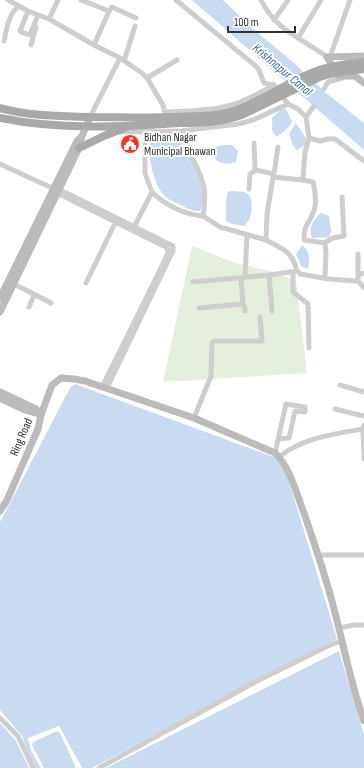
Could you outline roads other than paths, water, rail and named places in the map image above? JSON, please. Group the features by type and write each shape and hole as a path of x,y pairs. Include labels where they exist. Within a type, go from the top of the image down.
{"main road":[{"path":"0,108 34,115 90,117 166,115 179,124 238,110 319,70 339,65 364,62"},
{"path":"0,118 31,124 87,126 179,124 232,119 322,76 338,72 364,69"},
{"path":"79,148 131,126"}],"street":[{"path":"8,0 28,11 49,19 122,59 147,78 163,105 166,115 219,108 234,104 250,98 274,85"},
{"path":"49,19 58,0"},
{"path":"81,0 109,11"},
{"path":"176,0 258,68 264,82 274,85 288,104 298,109 306,117 308,138 302,180"},
{"path":"261,0 274,20 284,30 328,57 338,76 347,77"},
{"path":"274,20 288,0"},
{"path":"298,38 320,0"},
{"path":"328,57 350,0"},
{"path":"4,41 9,18 14,9 19,6"},
{"path":"94,45 112,7 136,18"},
{"path":"28,11 20,32 30,35 40,16"},
{"path":"31,46 40,16"},
{"path":"55,190 79,148 90,117 122,59 134,26"},
{"path":"328,57 364,56"},
{"path":"147,78 176,60"},
{"path":"324,89 328,82 347,77 355,76 364,83"},
{"path":"114,132 145,132 179,124 238,124 253,120 288,104"},
{"path":"306,117 313,107"},
{"path":"179,124 185,144 202,179 205,191 203,216"},
{"path":"145,132 145,173 152,192 159,199 168,205 193,215 203,216 220,227 266,240 289,252 295,264 293,292 308,304 309,348"},
{"path":"0,298 18,269 77,141 82,136"},
{"path":"308,138 320,141 328,139 335,140 364,162"},
{"path":"254,143 256,170"},
{"path":"266,240 266,214 278,147"},
{"path":"0,164 116,220 172,245 173,251 104,388 194,418 277,455 284,464 294,486 318,555 364,721"},
{"path":"256,170 273,175 313,182 315,207 313,215 304,230 304,240 324,243 333,238 344,237 342,197"},
{"path":"249,189 250,174 256,170"},
{"path":"133,228 152,192"},
{"path":"86,283 116,220"},
{"path":"245,311 243,304 243,278 247,235"},
{"path":"324,243 326,253 325,278"},
{"path":"358,254 358,281 364,288"},
{"path":"0,312 14,284 18,269"},
{"path":"193,282 295,272 325,278 358,281"},
{"path":"358,275 364,273"},
{"path":"269,275 272,311"},
{"path":"14,284 51,303"},
{"path":"29,307 34,295"},
{"path":"199,308 243,304"},
{"path":"194,418 211,376 212,343 214,341 262,341 260,316"},
{"name":"Ring Road","path":"0,511 38,429 52,385 60,378 65,378 74,379 104,388"},
{"path":"340,385 364,392"},
{"path":"0,392 43,412"},
{"path":"0,398 36,414 43,412"},
{"path":"277,455 279,439 286,404 305,407 305,412 295,411 289,438 279,439"},
{"path":"335,408 364,416"},
{"path":"277,455 299,444 363,427 364,459"},
{"path":"318,555 364,555"},
{"path":"339,628 364,625"},
{"path":"99,768 251,684 341,641"},
{"path":"0,718 18,736 33,768"}],"water":[{"name":"Krishnapur Canal","path":"192,0 223,0 252,28 294,63 326,93 364,123 364,150"},
{"path":"282,108 286,109 292,121 289,127 277,137 272,129 272,118"},
{"path":"296,123 306,138 305,145 297,150 293,146 289,134"},
{"path":"163,134 176,134 178,136 197,172 203,191 203,201 200,211 191,210 170,200 164,196 158,185 151,165 149,150 152,139"},
{"path":"232,145 238,151 236,162 226,164 218,162 214,156 215,147"},
{"path":"228,192 245,192 251,197 252,209 249,220 244,226 232,224 226,221 226,199"},
{"path":"321,213 329,216 331,231 329,237 312,238 312,225"},
{"path":"302,245 307,250 309,256 308,269 301,266 296,254"},
{"path":"75,384 274,457 287,475 337,639 92,768 82,768 59,726 28,738 23,737 0,710 0,522 70,388"},
{"path":"339,651 364,735 364,768 106,768"},
{"path":"0,723 16,741 29,768 0,768"},
{"path":"57,731 60,733 76,768 44,768 32,745 33,742"}],"waterway":[{"path":"25,737 29,751 38,768"}],"place":[{"name":"Bidhan Nagar Municipal Bhawan","path":"130,144"}]}
